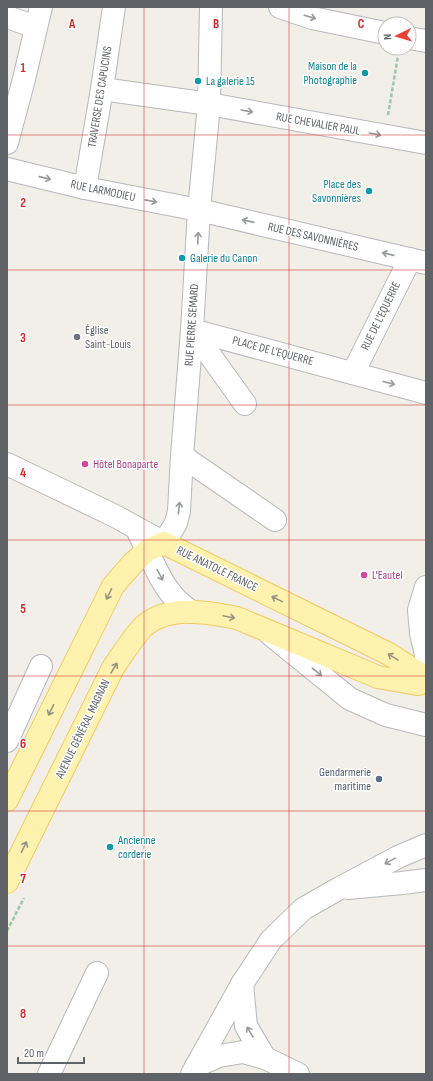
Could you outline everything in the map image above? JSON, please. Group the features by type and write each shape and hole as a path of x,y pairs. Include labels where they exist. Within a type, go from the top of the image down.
{"main road":[{"name":"RUE ANATOLE FRANCE","path":"156,546 389,654 426,678"},
{"path":"7,800 113,586 132,563 156,546"},
{"name":"AVENUE GÉNÉRAL MAGNAN","path":"7,882 112,668 131,641 143,628 157,618 175,613 191,612 212,613 237,618 378,677 418,684 426,682"}],"street":[{"name":"TRAVERSE DES CAPUCINS","path":"85,188 114,7"},
{"name":"RUE PIERRE SEMARD","path":"156,546 176,523 180,511 182,456 192,330 199,210 209,104 211,7"},
{"path":"280,7 312,18 343,16 377,30"},
{"path":"7,17 38,17 24,79 7,142"},
{"name":"RUE CHEVALIER PAUL","path":"102,89 209,104 426,143"},
{"name":"RUE LARMODIEU","path":"7,169 85,188 199,210"},
{"name":"RUE DES SAVONNIÈRES","path":"199,210 418,261"},
{"name":"RUE DE L'EQUERRE","path":"353,373 418,261"},
{"path":"192,330 245,404"},
{"name":"PLACE DE L'EQUERRE","path":"192,330 426,393"},
{"path":"182,456 275,520"},
{"name":"RUE ANATOLE FRANCE","path":"7,464 136,527 156,546"},
{"path":"156,546 160,576 174,597 191,612"},
{"path":"421,633 407,620 411,594 418,579 426,578"},
{"path":"426,587 419,610 421,633 426,655"},
{"path":"265,630 350,699 386,715 426,724"},
{"path":"7,741 41,666"},
{"path":"194,1070 242,984 271,940 303,909 398,857 426,845"},
{"path":"338,889 426,880"},
{"path":"49,1074 97,973"},
{"path":"242,984 246,1026 266,1058"},
{"path":"194,1070 219,1056 243,1052 266,1058 298,1074"}],"path":[{"path":"385,136 402,56"}],"place":[{"name":"Maison de la Photographie","path":"365,73"},
{"name":"La galerie 15","path":"198,81"},
{"name":"Place des Savonnières","path":"369,191"},
{"name":"Galerie du Canon","path":"182,258"},
{"name":"Église Saint-Louis","path":"77,337"},
{"name":"Hôtel Bonaparte","path":"85,464"},
{"name":"L'Eautel","path":"364,575"},
{"name":"Gendarmerie maritime","path":"379,779"},
{"name":"Ancienne corderie","path":"110,847"}]}
